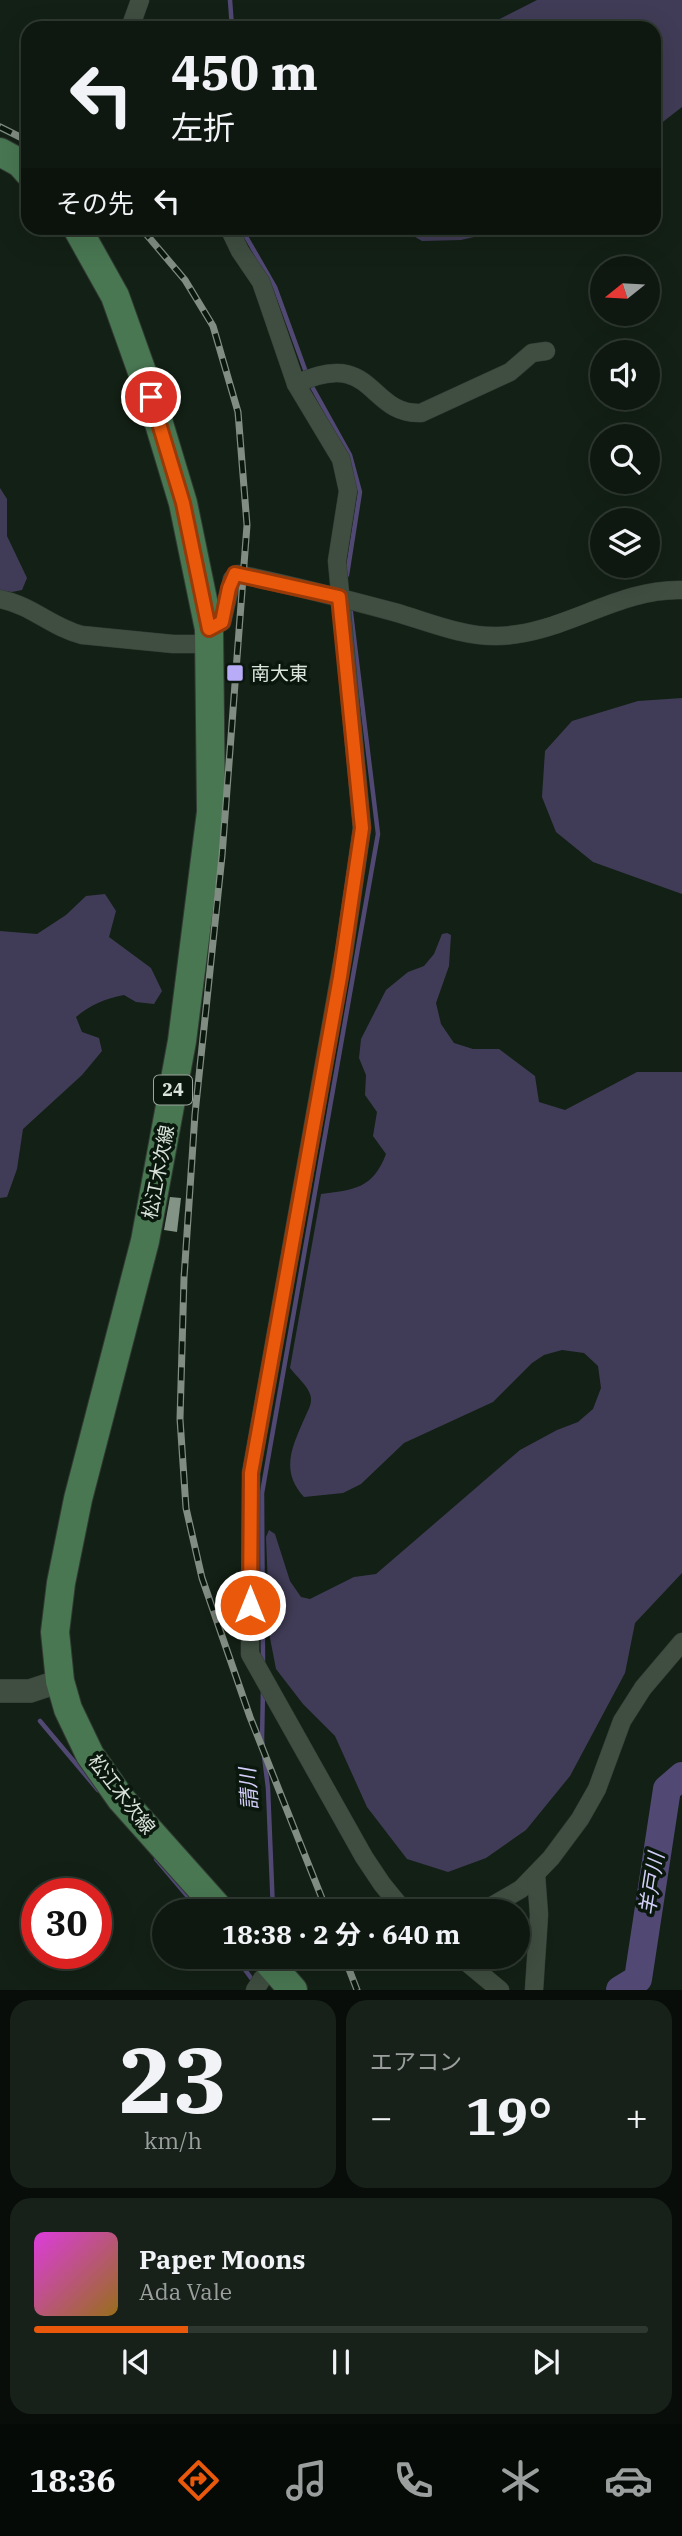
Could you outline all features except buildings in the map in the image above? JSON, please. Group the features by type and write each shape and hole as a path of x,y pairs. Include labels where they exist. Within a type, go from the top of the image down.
{"main road":[{"name":"松江木次線","path":"84,235 115,296 151,397 183,503 209,636 211,812 182,1041 145,1241 78,1499 55,1632 61,1681 68,1709 90,1755 121,1798 210,1899"},
{"path":"274,1969 293,1990"}],"street":[{"path":"132,21 140,0"},
{"path":"232,235 261,282 341,459 348,491 337,561 347,599 362,828 342,965 251,1473 250,1654 364,1857 394,1899"},
{"path":"304,380 333,373 355,375 395,407 421,414 510,372 532,353 546,351"},
{"path":"0,599 18,604 69,632 173,644 209,636 222,622 229,588 235,574 347,599 455,629 495,636 523,634 554,626 643,592 682,590"},
{"path":"506,1899 536,1874 580,1819 597,1789 622,1721 643,1688 682,1642"},
{"path":"0,1691 30,1691 61,1681"},
{"path":"534,1990 539,1915 536,1874"},
{"path":"255,1990 266,1969"},
{"path":"475,1969 500,1990"}],"shaded area":[{"path":"537,0 682,0 682,107 661,123 661,21 496,21"},
{"path":"412,235 483,235 461,240 422,241"},
{"path":"0,488 7,499 7,536 27,578 22,590 12,592 0,591"},
{"path":"682,698 682,894 593,862 556,832 542,797 545,751 572,721 638,701"},
{"path":"105,894 116,911 109,937 151,968 162,991 154,1004 136,1002 124,995 99,1003 76,1017 82,1032 99,1038 102,1051 82,1075 23,1129 17,1169 7,1197 0,1198 0,931 37,934 66,915 86,896"},
{"path":"442,934 451,935 449,966 436,1003 441,1024 454,1043 473,1049 499,1049 535,1076 539,1102 565,1110 637,1072 682,1072 682,1573 635,1623 625,1673 570,1776 526,1830 486,1858 448,1872 407,1859 367,1807 335,1736 303,1704 276,1669 270,1638 266,1537 269,1530 275,1534 290,1581 301,1597 310,1599 354,1577 376,1574 520,1450 578,1422 593,1409 601,1388 598,1366 584,1353 562,1350 544,1355 532,1363 493,1402 404,1443 361,1484 343,1493 304,1497 292,1477 290,1467 293,1447 311,1400 306,1387 290,1368 321,1194 361,1186 375,1174 386,1154 373,1136 377,1112 365,1095 366,1075 359,1058 361,1039 386,990 408,972 424,966 434,954"}],"waterway":[{"path":"230,0 232,21"},
{"path":"245,235 275,287 307,375"},
{"path":"310,383 350,455 360,492 347,575"},
{"path":"263,1662 262,1493 378,834 350,605"},
{"name":"請川","path":"263,1688 262,1740 268,1788 273,1899"},
{"path":"40,1721 98,1790"},
{"name":"羊戸川","path":"620,1990 638,1979 667,1789 682,1776"},
{"path":"156,1859 190,1899"},
{"path":"244,1969 251,1978"}],"railway":[{"path":"0,127 21,138"},
{"path":"147,235 185,280 213,326 238,412 247,525 222,856 195,1114 184,1278 180,1419 186,1508 202,1578 250,1717 322,1899"},
{"path":"349,1969 357,1990"}],"place":[{"name":"南大東","path":"235,673"}],"route":[{"path":"151,397 183,503 209,629 222,622 229,588 235,574 339,597 358,770 362,828 344,951 251,1473 250,1605"}]}
